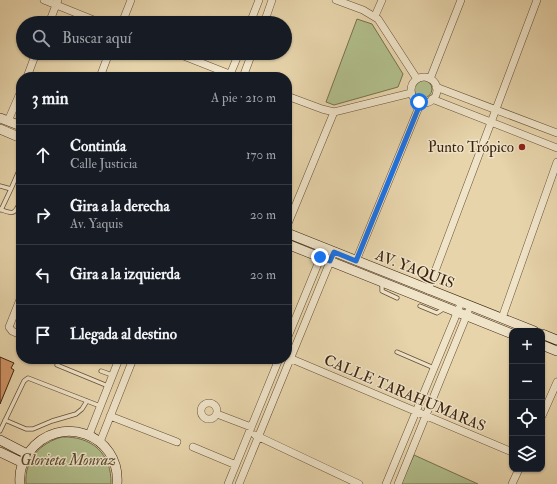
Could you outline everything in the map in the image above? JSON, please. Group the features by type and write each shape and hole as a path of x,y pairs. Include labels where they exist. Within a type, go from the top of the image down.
{"street":[{"path":"44,0 57,2 86,16"},
{"path":"125,16 131,0"},
{"path":"253,16 259,0"},
{"path":"266,16 272,0"},
{"path":"336,0 375,16 381,22 417,79"},
{"path":"375,16 382,0"},
{"path":"430,79 461,0"},
{"path":"428,290 537,0"},
{"path":"52,16 57,2"},
{"path":"29,72 33,60"},
{"path":"102,72 106,60"},
{"path":"193,60 222,72"},
{"path":"233,72 236,60"},
{"path":"245,72 249,60"},
{"path":"557,133 436,86 430,79 424,77 417,79 412,84 411,93 414,99 421,102 432,100 557,148"},
{"path":"432,100 436,92 436,86"},
{"path":"292,98 329,112 334,112 411,93"},
{"path":"16,100 4,120 16,124"},
{"path":"356,261 421,102"},
{"path":"292,214 334,112"},
{"path":"0,129 16,136"},
{"path":"502,318 557,162"},
{"name":"AV. YAQUIS","path":"292,235 527,328"},
{"name":"AV. YAQUIS","path":"292,246 509,333"},
{"path":"292,327 324,248"},
{"path":"292,351 334,252"},
{"path":"386,484 461,302"},
{"path":"398,484 471,307"},
{"path":"16,310 9,327 16,333"},
{"path":"545,335 557,340"},
{"path":"545,347 557,351"},
{"name":"CALLE TARAHUMARAS","path":"292,359 509,451"},
{"path":"89,435 117,364"},
{"path":"100,442 131,364"},
{"path":"228,484 277,364"},
{"path":"239,484 287,364"},
{"path":"545,409 557,382"},
{"path":"217,414 250,430 258,436 359,484"},
{"path":"110,416 177,442"},
{"path":"20,484 23,463 28,454 39,441 55,433 72,431 89,435 106,448 117,471 117,484"},
{"path":"0,440 28,454"},
{"path":"193,447 236,466"},
{"path":"0,452 23,463"},
{"path":"512,484 518,472"}],"lane":[{"path":"16,178 1,209 10,213 16,210"},
{"path":"0,186 11,189"},
{"path":"382,282 382,291 397,298"},
{"path":"420,306 437,313 446,307"},
{"path":"397,352 434,368"},
{"path":"57,365 108,386"},
{"path":"101,371 112,375"},
{"path":"0,431 24,381 28,378 100,406"},
{"path":"5,420 26,429 33,430 52,420 76,414 82,409 87,401"}],"green space":[{"path":"357,19 372,24 403,74 398,87 334,105 326,102"},
{"path":"423,80 427,81 431,85 431,93 427,97 423,98 419,97 415,93 414,89 415,85 419,81"},
{"name":"Glorieta Monraz","path":"62,437 82,440 98,449 108,464 111,484 26,484 28,467 35,454 40,448"},
{"path":"414,455 478,484 401,484"}],"building":[{"path":"0,357 14,363 11,368 14,370 0,404"}],"place":[{"name":"Punto Trópico","path":"522,147"}],"route":[{"path":"320,257 330,261 334,252 356,261 421,102 419,102"}]}
